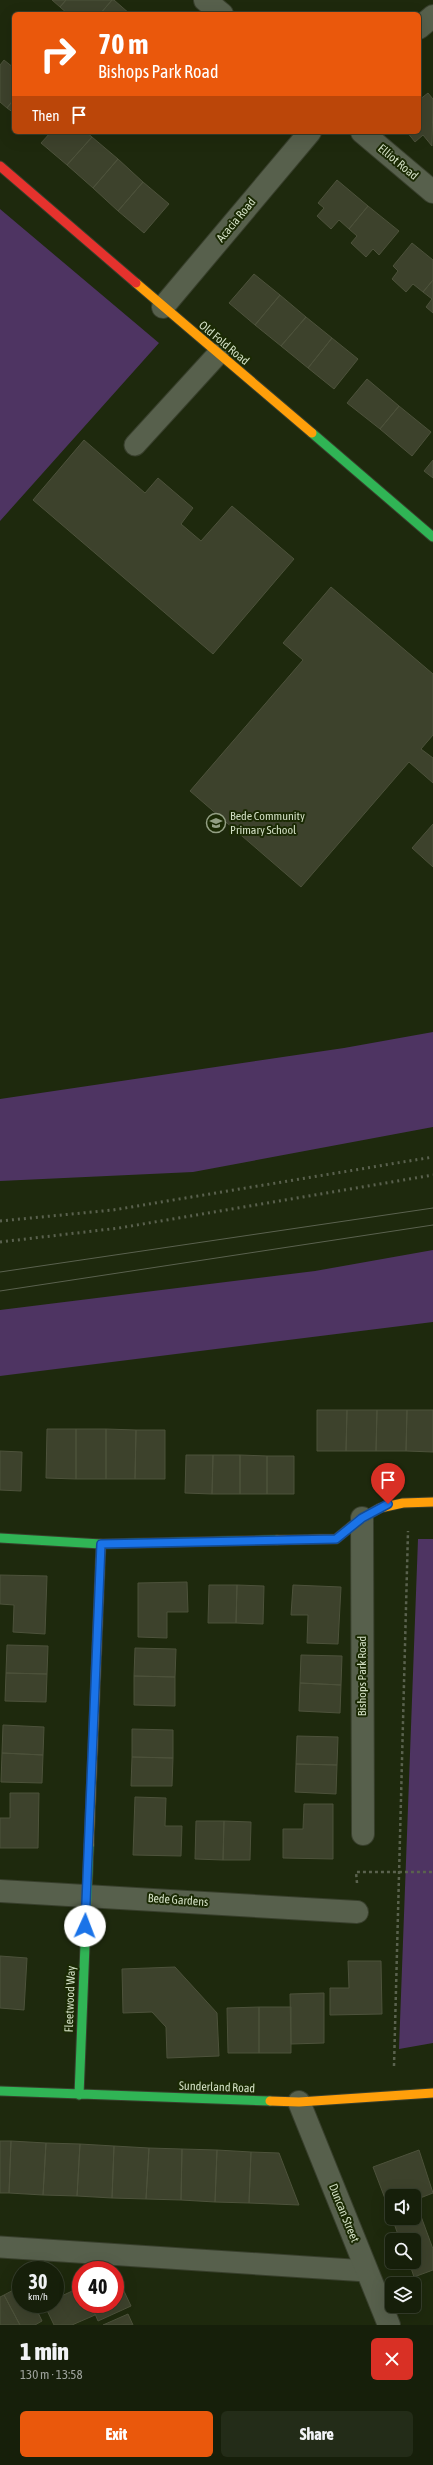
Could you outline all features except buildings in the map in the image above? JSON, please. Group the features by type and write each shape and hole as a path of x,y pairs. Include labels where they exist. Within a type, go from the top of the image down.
{"street":[{"path":"206,0 220,12"},
{"path":"421,26 433,16"},
{"name":"Acacia Road","path":"163,307 308,134"},
{"name":"Elliot Road","path":"364,134 433,192"},
{"name":"Old Fold Road","path":"0,166 433,537"},
{"path":"0,1538 101,1544 336,1539 362,1518 388,1504 409,1501 433,1502"},
{"name":"Bishops Park Road","path":"362,1518 363,1834"},
{"name":"Fleetwood Way","path":"78,2095 101,1544"},
{"name":"Bede Gardens","path":"0,1891 356,1912"},
{"name":"Sunderland Road","path":"0,2091 299,2102 433,2093"},
{"name":"Duncan Street","path":"299,2102 389,2325"}],"lane":[{"path":"135,445 218,354"},
{"path":"0,2247 367,2271"}],"path":[{"path":"394,2052 409,1501"},
{"path":"356,1912 356,1872 433,1872"}],"shaded area":[{"path":"0,209 159,343 0,521"},
{"path":"433,1032 433,1127 193,1172 0,1181 0,1099 344,1048"},
{"path":"433,1250 433,1322 0,1376 0,1310 315,1271"},
{"path":"418,1539 433,1539 433,2043 399,2049"}],"tram line":[{"path":"0,1272 433,1208"},
{"path":"0,1291 433,1225"}],"railway":[{"path":"0,1221 113,1210 433,1157"},
{"path":"0,1242 119,1228 433,1175"}],"traffic: fast":[{"path":"312,433 433,537"},
{"path":"0,1538 101,1544 277,1540"},
{"path":"79,2095 89,1845"},
{"path":"0,2091 270,2101"}],"traffic: slow":[{"path":"136,283 312,433"},
{"path":"277,1540 336,1539 359,1520 380,1508 403,1503 433,1502"},
{"path":"89,1845 101,1544"},
{"path":"270,2101 299,2102 433,2093"}],"traffic: jam":[{"path":"0,166 136,283"}],"place":[{"name":"Bede Community Primary School","path":"216,823"}],"route":[{"path":"85,1926 101,1544 336,1539 362,1518 388,1504"}]}
